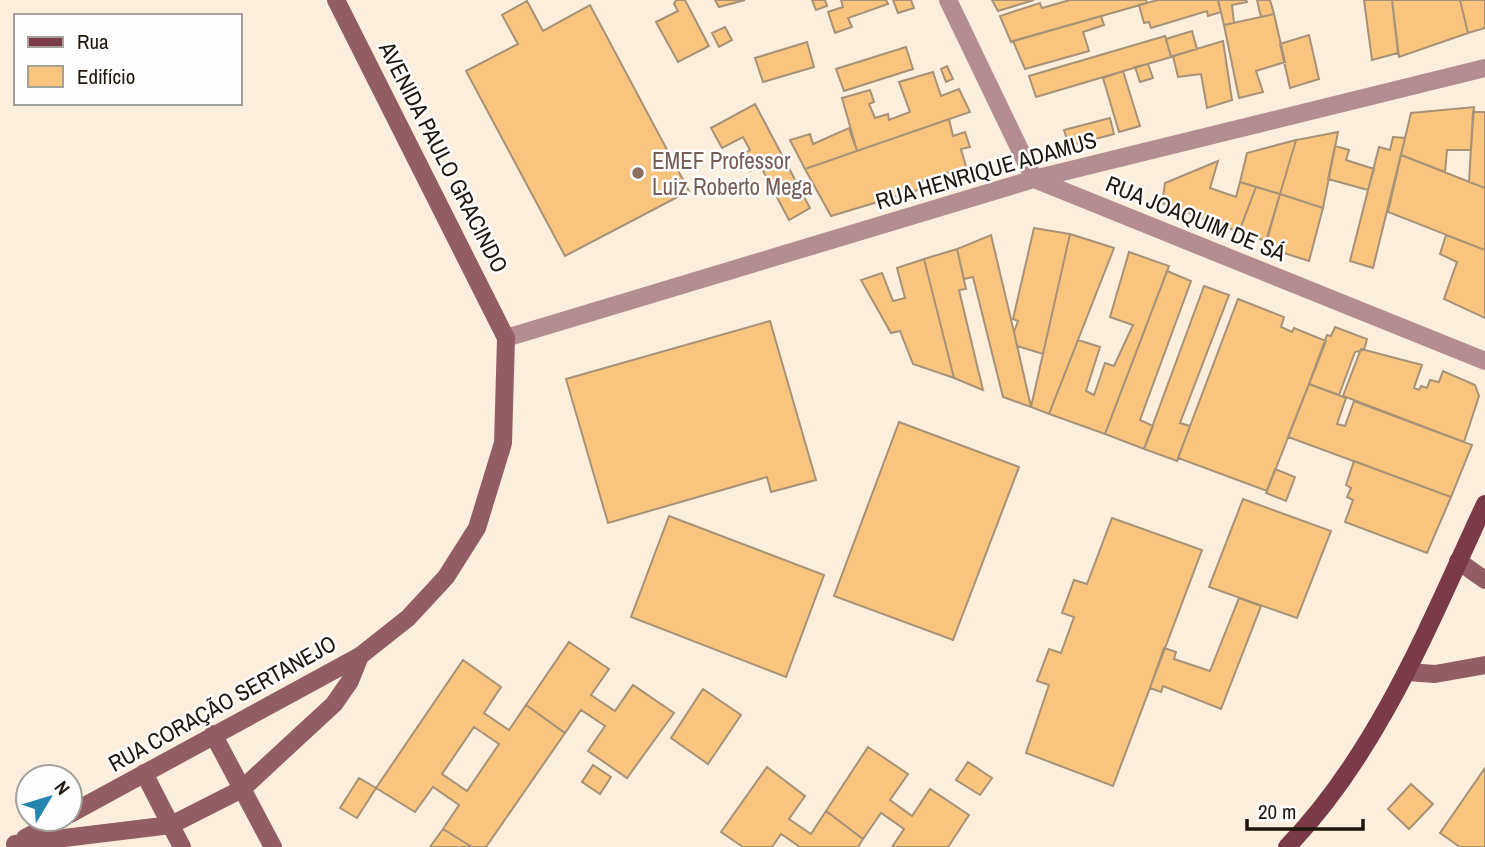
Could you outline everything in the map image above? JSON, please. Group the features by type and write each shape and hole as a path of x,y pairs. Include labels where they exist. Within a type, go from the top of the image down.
{"main road":[{"path":"1286,847 1342,781 1407,672 1485,504"}],"street":[{"name":"AVENIDA PAULO GRACINDO","path":"336,0 506,338"},
{"path":"948,0 1034,178"},
{"name":"RUA HENRIQUE ADAMUS","path":"506,338 1034,178 1485,68"},
{"name":"RUA JOAQUIM DE SÁ","path":"1034,178 1485,361"},
{"name":"RUA CORAÇÃO SERTANEJO","path":"84,806 360,656 408,618 446,578 477,528 503,443 506,338"},
{"path":"1458,561 1485,580"},
{"name":"RUA CORAÇÃO SERTANEJO","path":"12,846 171,825 242,789 334,704 350,681 360,656"},
{"path":"1407,672 1436,674 1485,665"},
{"path":"213,734 273,847"},
{"path":"144,773 182,847"},
{"name":"RUA CORAÇÃO SERTANEJO","path":"12,846 36,833"}],"building":[{"path":"676,0 685,0 709,46 678,62 656,22 678,11 674,4"},
{"path":"715,0 745,0 719,7"},
{"path":"812,0 825,0 827,6 816,10"},
{"path":"841,0 886,0 888,4 848,18 852,27 835,33 828,12 843,7"},
{"path":"893,0 911,0 914,8 898,13"},
{"path":"992,0 1034,0 998,11"},
{"path":"1070,0 1146,0 1147,3 1011,42 1000,16 1040,3 1042,8"},
{"path":"1158,0 1218,0 1221,12 1208,16 1207,11 1151,28 1149,22 1144,23 1139,5"},
{"path":"1218,0 1247,2 1232,5 1234,23 1224,25"},
{"path":"1257,0 1270,0 1274,14 1261,17"},
{"path":"1364,0 1392,0 1398,53 1372,60"},
{"path":"1392,0 1460,0 1468,33 1399,57"},
{"path":"1460,0 1485,0 1485,28 1468,33"},
{"path":"527,1 543,31 590,5 689,191 565,256 466,71 518,44 502,15"},
{"path":"1274,14 1285,62 1256,71 1263,92 1239,98 1224,25"},
{"path":"1101,16 1104,25 1083,32 1089,51 1025,69 1013,41"},
{"path":"725,27 732,40 719,47 712,33"},
{"path":"1192,31 1197,49 1171,57 1166,39"},
{"path":"1309,35 1319,79 1290,88 1280,44"},
{"path":"1165,36 1171,57 1036,97 1029,76"},
{"path":"1223,41 1232,100 1207,108 1201,74 1178,77 1173,56"},
{"path":"807,42 814,67 763,82 755,58"},
{"path":"906,47 913,69 844,91 836,69"},
{"path":"1148,64 1153,78 1140,82 1135,67"},
{"path":"947,66 953,79 946,82 941,69"},
{"path":"1123,71 1140,126 1119,132 1103,78"},
{"path":"933,72 941,96 959,89 970,112 857,151 842,98 870,90 874,102 869,104 875,118 888,114 889,120 910,112 899,82"},
{"path":"755,104 810,208 789,220 760,165 750,171 742,155 750,150 743,137 722,148 711,128"},
{"path":"1474,107 1471,150 1447,150 1445,172 1401,155 1411,113"},
{"path":"1473,112 1485,112 1485,188 1469,182"},
{"path":"1110,118 1114,134 1069,146 1064,130"},
{"path":"949,119 953,136 965,132 970,147 961,149 966,167 918,182 921,189 831,216 805,169"},
{"path":"849,128 857,151 805,169 790,140 810,134 813,144"},
{"path":"1338,132 1323,208 1280,194 1296,140"},
{"path":"1393,137 1405,138 1373,268 1350,261 1379,147 1390,150"},
{"path":"1296,140 1280,194 1240,182 1247,153"},
{"path":"1335,146 1349,150 1346,160 1374,169 1368,190 1328,179"},
{"path":"1401,155 1485,188 1485,250 1388,212"},
{"path":"1218,161 1210,188 1236,197 1240,182 1256,187 1239,232 1162,203 1165,183"},
{"path":"1256,187 1280,194 1266,241 1239,232"},
{"path":"1280,194 1323,208 1309,261 1265,247"},
{"path":"1034,228 1070,234 1043,354 1017,346 1014,332 1018,321 1013,319"},
{"path":"1070,234 1114,248 1049,414 1031,407"},
{"path":"991,235 1031,407 1003,397 973,277 964,279 957,249"},
{"path":"1446,235 1485,250 1485,318 1444,299 1457,262 1440,254"},
{"path":"957,249 966,289 959,290 983,390 954,378 924,259"},
{"path":"1129,252 1169,266 1105,434 1049,414 1078,340 1100,347 1086,391 1094,395 1105,363 1114,366 1133,325 1110,317"},
{"path":"924,259 954,378 913,364 900,331 891,333 861,280 882,273 893,301 905,298 897,268"},
{"path":"1167,271 1191,281 1140,420 1153,426 1144,449 1105,434"},
{"path":"1204,286 1229,295 1180,423 1190,426 1177,461 1144,449"},
{"path":"1238,299 1284,317 1281,327 1292,332 1294,328 1326,341 1267,491 1178,458"},
{"path":"770,321 816,480 771,492 767,477 608,523 566,379"},
{"path":"1335,327 1367,339 1364,350 1355,352 1339,395 1309,384 1327,335 1331,336"},
{"path":"1361,349 1422,365 1414,388 1419,390 1421,386 1427,388 1430,380 1439,382 1443,371 1475,385 1479,396 1464,442 1343,396"},
{"path":"1309,384 1346,398 1337,424 1345,426 1354,401 1472,445 1451,497 1288,437"},
{"path":"899,422 1019,467 953,640 834,596"},
{"path":"1354,461 1451,497 1427,553 1345,522 1353,500 1347,497 1351,488 1346,485"},
{"path":"1275,469 1295,477 1286,501 1266,493"},
{"path":"1243,499 1331,531 1297,618 1209,587"},
{"path":"669,516 824,575 786,677 631,617"},
{"path":"1112,518 1202,550 1113,786 1026,753 1049,685 1037,681 1049,649 1061,653 1074,617 1062,613 1074,580 1087,584"},
{"path":"1239,598 1261,606 1221,709 1163,686 1161,692 1150,688 1164,648 1176,652 1174,659 1210,671"},
{"path":"569,642 609,669 591,695 615,711 633,685 674,713 627,778 588,751 605,726 581,710 565,733 526,705"},
{"path":"463,660 501,687 484,713 509,730 526,705 565,733 486,847 472,847 443,829 459,805 433,787 415,812 376,788","holes":["474,727 499,744 467,791 442,774"]},
{"path":"703,689 741,715 708,764 671,738"},
{"path":"868,747 908,774 890,800 912,816 930,789 969,815 948,847 892,847 904,829 881,813 863,839 826,811"},
{"path":"968,762 992,778 980,795 956,780"},
{"path":"593,765 611,777 600,794 582,782"},
{"path":"767,767 805,796 789,819 811,834 826,811 863,839 858,847 800,847 781,834 772,847 743,847 721,832"},
{"path":"1485,768 1485,847 1460,847 1440,833"},
{"path":"359,778 376,788 357,818 340,808"},
{"path":"1411,784 1433,804 1409,829 1388,809"},
{"path":"443,829 472,847 430,847"}],"place":[{"name":"EMEF Professor Luiz Roberto Mega","path":"638,173"}]}
